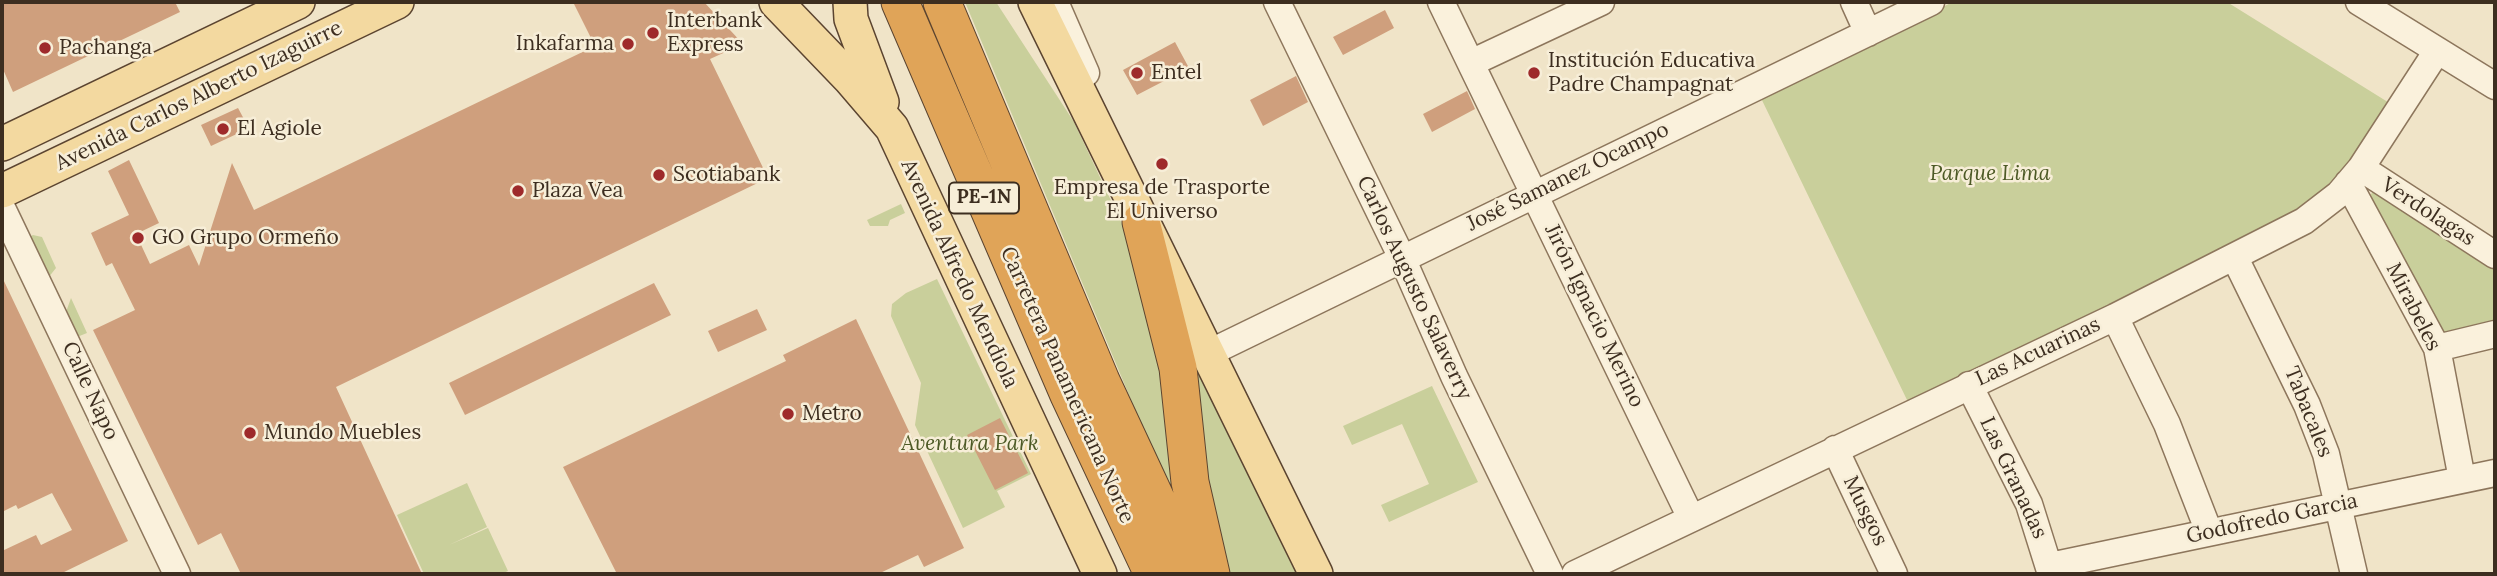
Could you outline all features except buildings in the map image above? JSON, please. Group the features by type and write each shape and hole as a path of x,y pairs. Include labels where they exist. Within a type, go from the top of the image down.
{"highway":[{"name":"Carretera Panamericana Norte","path":"900,2 1069,395 1153,574"},
{"name":"Carretera Panamericana Norte","path":"942,2 1101,381 1191,574"},
{"path":"1142,222 1178,368 1190,482 1211,574"}],"main road":[{"name":"Avenida Carlos Alberto Izaguirre","path":"2,144 298,2"},
{"name":"Avenida Carlos Alberto Izaguirre","path":"2,191 397,2"},
{"path":"765,2 813,40"},
{"name":"Avenida Alfredo Mendiola","path":"776,2 892,128 1100,574"},
{"path":"850,2 850,19 892,128"},
{"path":"1020,2 1096,127"},
{"path":"1035,2 1316,574"},
{"path":"147,75 165,113"},
{"path":"113,90 132,129"}],"street":[{"path":"1055,2 1121,161 1142,222"},
{"name":"Carlos Augusto Salaverry","path":"1277,2 1402,258 1454,376 1550,574"},
{"name":"Jirón Ignacio Merino","path":"1441,2 1691,518"},
{"path":"1471,63 1601,2"},
{"path":"1854,2 1868,33"},
{"name":"José Samanez Ocampo","path":"1207,354 1931,2"},
{"path":"2360,2 2495,86"},
{"name":"Las Acuarinas","path":"1574,574 1616,566 1691,518 2115,317 2304,221 2355,176 2437,51"},
{"name":"Verdolagas","path":"2355,176 2495,255"},
{"name":"Mirabeles","path":"2355,176 2437,348 2462,479"},
{"name":"Calle Napo","path":"2,208 177,574"},
{"name":"Tabacales","path":"2235,258 2308,405 2326,454 2340,505 2354,574"},
{"path":"2115,317 2167,424 2209,532"},
{"path":"2437,348 2495,334"},
{"name":"Las Granadas","path":"1969,385 2029,504 2050,570"},
{"name":"Musgos","path":"1835,449 1894,574"},
{"name":"Godofredo Garcia","path":"2050,570 2209,532 2495,473"}],"green space":[{"path":"965,2 996,2 1074,122 1155,294 1178,497 1152,450"},
{"name":"Parque Lima","path":"1953,2 2227,2 2391,104 2352,164 2300,214 1908,402 1759,94"},
{"path":"2375,190 2495,262 2495,327 2441,337 2372,203 2371,194"},
{"path":"901,204 905,213 890,220 888,226 870,226 867,220"},
{"path":"29,237 42,237 56,268 48,278"},
{"name":"Aventura Park","path":"937,279 1031,474 997,491 1005,507 963,528 915,425 921,383 891,316 892,304 906,293"},
{"path":"1166,292 1303,574 1223,574"},
{"path":"71,298 87,333 77,337 66,312"},
{"path":"1432,386 1478,482 1389,522 1381,505 1429,484 1402,424 1352,445 1343,426"},
{"path":"467,483 487,527 449,545 488,528 508,571 501,574 424,574 397,515"}],"place":[{"name":"Interbank Express","path":"653,33"},
{"name":"Inkafarma","path":"628,44"},
{"name":"Pachanga","path":"45,48"},
{"name":"Entel","path":"1137,73"},
{"name":"Institución Educativa Padre Champagnat","path":"1534,73"},
{"name":"El Agiole","path":"223,129"},
{"name":"Empresa de Trasporte El Universo","path":"1162,164"},
{"name":"Scotiabank","path":"659,175"},
{"name":"Plaza Vea","path":"518,191"},
{"name":"GO Grupo Ormeño","path":"138,238"},
{"name":"Metro","path":"788,414"},
{"name":"Mundo Muebles","path":"250,433"}]}
